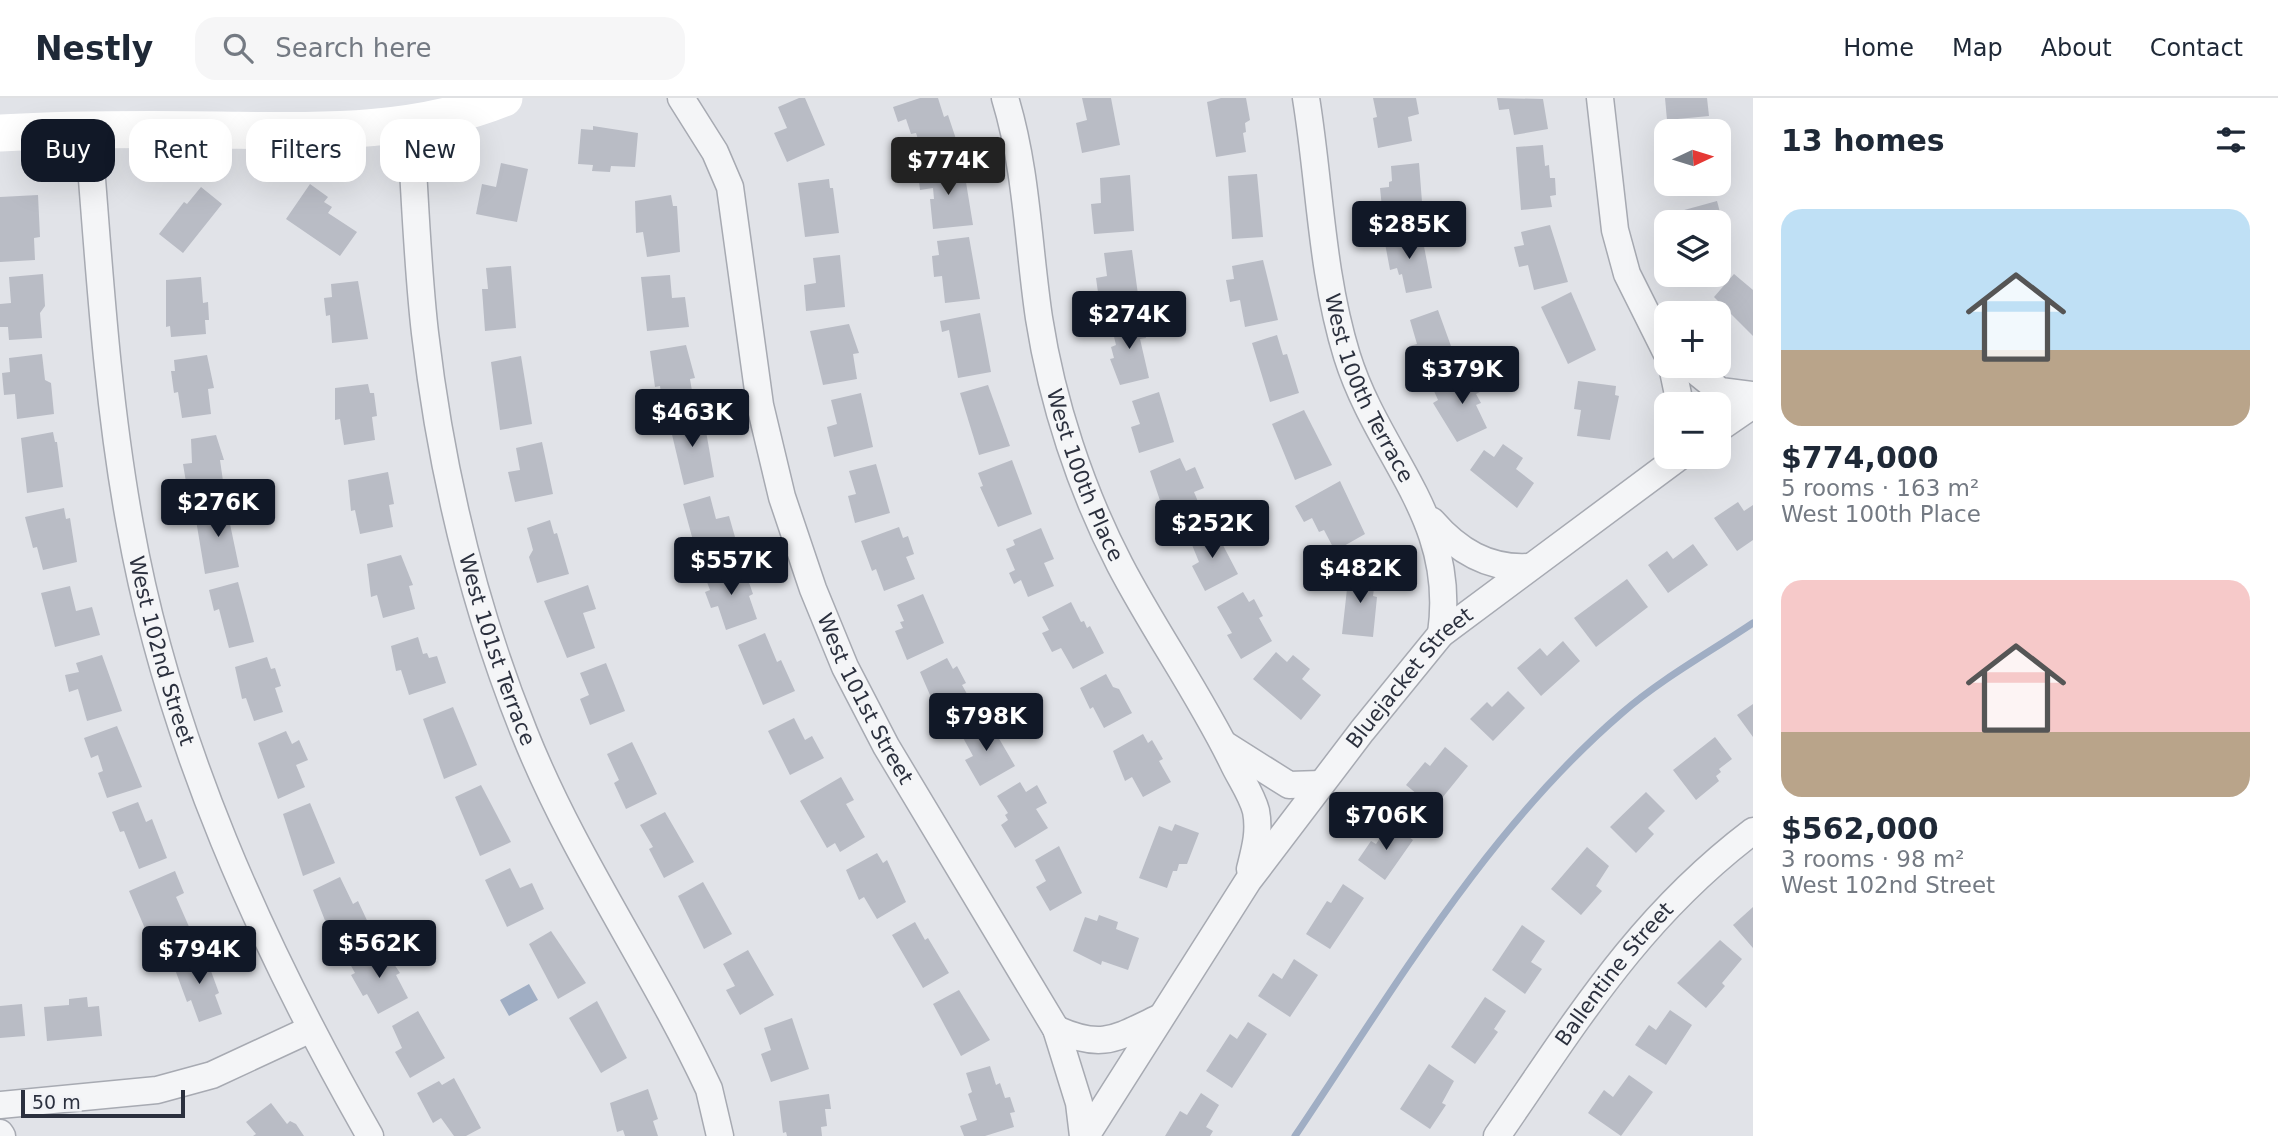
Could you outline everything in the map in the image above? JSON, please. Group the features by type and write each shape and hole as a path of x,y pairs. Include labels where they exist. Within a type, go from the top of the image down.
{"street":[{"path":"422,119 504,98"},
{"name":"West 101st Street","path":"681,98 715,152 730,187 760,405 782,497 813,589 845,667 886,746 1056,1029 1079,1103 1084,1136"},
{"name":"West 100th Place","path":"1005,98 1016,134 1026,188 1040,320 1056,394 1081,472 1120,563 1223,743 1255,809 1258,836 1248,881"},
{"name":"West 100th Terrace","path":"1306,98 1324,253 1348,357 1360,391 1422,509 1438,549 1443,572 1445,606 1441,634"},
{"path":"1600,98 1615,230 1627,274 1654,320"},
{"path":"115,129 352,131 380,127"},
{"path":"0,133 21,132"},
{"name":"West 102nd Street","path":"93,182 114,431 145,598 168,684 207,800 246,899 311,1029 370,1136"},
{"name":"West 101st Terrace","path":"414,182 425,332 440,438 466,557 493,648 524,734 564,823 709,1088 720,1136"},
{"path":"1704,378 1720,391 1753,395"},
{"path":"1731,420 1753,405"},
{"name":"Bluejacket Street","path":"1084,1136 1248,881 1321,784 1441,634 1659,469"},
{"name":"West 100th Terrace","path":"1422,509 1444,535 1468,554 1503,568 1528,567"},
{"name":"West 100th Place","path":"1223,743 1289,785 1321,784"},
{"name":"Ballentine Street","path":"1497,1136 1612,968 1692,880 1753,831"},
{"path":"1056,1029 1094,1042 1116,1038 1160,1018"},
{"path":"0,1105 157,1090 212,1075 311,1029"}],"water":[{"path":"529,984 538,1000 509,1016 500,1000"}],"building":[{"path":"805,98 825,145 787,162 774,133 787,128 778,107"},
{"path":"920,98 938,98 944,117 948,115 959,148 925,160 916,133 911,134 906,119 898,122 893,107"},
{"path":"1082,98 1111,98 1120,145 1082,153 1076,123 1087,120"},
{"path":"1221,98 1246,98 1250,120 1245,123 1246,132 1243,133 1246,152 1216,157 1207,102"},
{"path":"1373,98 1416,98 1419,114 1408,117 1412,141 1378,148"},
{"path":"1497,98 1543,99 1548,129 1514,135 1509,109 1499,110"},
{"path":"1665,98 1707,98 1709,116 1667,119"},
{"path":"593,126 638,133 635,167 611,166 610,172 592,171 593,165 578,164 581,129 593,130"},
{"path":"1543,145 1545,166 1549,165 1550,178 1555,178 1556,195 1550,196 1552,207 1521,210 1516,147"},
{"path":"501,163 528,169 517,222 476,214 482,184 496,187"},
{"path":"1419,163 1423,215 1383,218 1380,188 1389,187 1389,182 1392,181 1391,166"},
{"path":"963,164 973,225 933,229 930,199 934,199 933,188 920,190 918,173"},
{"path":"1257,174 1263,237 1232,239 1228,176"},
{"path":"1130,175 1134,231 1094,234 1091,204 1101,203 1100,178"},
{"path":"829,179 830,188 833,188 839,233 805,237 798,183"},
{"path":"310,184 328,197 324,202 332,207 328,213 357,232 340,256 286,219"},
{"path":"201,187 222,204 183,253 159,234 184,202 187,204"},
{"path":"38,195 40,237 34,238 35,260 0,262 0,197"},
{"path":"671,195 673,206 677,206 680,252 647,257 643,232 636,233 635,201"},
{"path":"1717,201 1719,210 1684,210"},
{"path":"1550,225 1568,282 1534,290 1528,265 1519,267 1514,247 1524,245 1521,232"},
{"path":"1410,233 1411,238 1422,236 1432,288 1406,293 1402,274 1399,275 1397,268 1390,270 1384,238"},
{"path":"969,237 980,299 945,303 942,276 934,277 932,256 939,255 937,241"},
{"path":"1132,250 1139,302 1100,307 1096,278 1107,276 1104,253"},
{"path":"840,255 845,307 806,311 804,285 816,283 813,258"},
{"path":"1263,260 1278,320 1245,327 1240,300 1230,302 1226,280 1234,279 1232,266"},
{"path":"511,266 516,328 485,331 482,289 488,289 486,268"},
{"path":"43,274 45,306 40,313 42,338 9,340 8,327 0,327 0,304 11,303 9,277"},
{"path":"1734,274 1753,290 1753,336 1731,314 1731,301 1718,301 1714,297 1723,287 1731,287 1731,277"},
{"path":"670,275 672,298 685,297 689,327 647,331 641,277"},
{"path":"201,277 203,303 208,302 209,320 205,320 206,334 171,337 170,326 166,327 166,280"},
{"path":"358,281 368,339 332,343 330,315 326,316 324,298 332,297 331,284"},
{"path":"1571,292 1596,350 1568,364 1541,307"},
{"path":"1438,310 1456,360 1420,372 1410,346 1417,344 1410,320"},
{"path":"980,313 991,372 958,378 949,330 942,332 940,321"},
{"path":"1141,317 1146,338 1140,339 1149,378 1120,385 1110,359 1114,358 1111,347 1116,345 1111,324"},
{"path":"849,324 859,353 853,354 857,379 823,385 810,331"},
{"path":"1277,335 1283,355 1287,354 1299,393 1270,402 1252,343"},
{"path":"686,345 695,378 690,379 694,403 663,407 660,386 655,387 650,351"},
{"path":"42,354 45,380 51,383 54,414 17,419 15,394 4,395 2,373 10,372 9,358"},
{"path":"207,355 214,388 208,389 211,414 182,418 178,392 174,393 171,371 175,371 174,360"},
{"path":"521,356 532,424 500,430 491,362"},
{"path":"1476,370 1486,389 1476,394 1481,403 1476,405 1487,428 1457,442 1433,403 1438,400 1434,391"},
{"path":"1578,381 1616,386 1615,395 1619,396 1610,440 1577,436 1581,410 1574,409"},
{"path":"368,384 370,393 374,393 377,416 372,417 375,440 344,445 340,419 335,420 335,388"},
{"path":"988,385 1010,446 979,455 960,393"},
{"path":"1159,392 1174,442 1139,453 1131,427 1140,424 1132,401"},
{"path":"861,393 873,447 834,457 827,427 837,424 831,400"},
{"path":"1304,410 1332,465 1295,480 1272,424"},
{"path":"703,414 714,477 684,485 669,422"},
{"path":"53,432 57,442 63,487 27,493 21,438"},
{"path":"216,435 224,460 220,460 224,488 188,494 183,464 192,463 191,439"},
{"path":"542,442 553,494 515,502 508,472 520,470 516,448"},
{"path":"1503,444 1523,458 1516,469 1534,483 1517,508 1470,470 1484,450 1494,457"},
{"path":"1180,458 1186,471 1195,467 1204,488 1194,492 1204,516 1170,530 1150,471"},
{"path":"1012,460 1032,514 998,527 980,487 983,486 978,473"},
{"path":"876,464 890,513 855,523 848,496 856,494 849,471"},
{"path":"388,472 394,504 389,505 393,527 360,534 355,510 351,511 348,480"},
{"path":"1340,481 1365,534 1335,551 1324,530 1319,532 1312,518 1304,522 1295,506"},
{"path":"710,496 716,519 729,516 737,544 697,555 683,504"},
{"path":"1738,502 1744,511 1753,505 1753,540 1737,551 1714,518"},
{"path":"237,505 240,521 230,524 239,567 205,574 195,514"},
{"path":"64,508 66,519 70,518 77,562 43,570 37,547 33,548 25,517"},
{"path":"550,520 554,534 557,533 569,574 537,583 529,557 533,550 527,528"},
{"path":"899,527 903,538 908,536 914,554 906,557 915,579 884,591 876,569 872,571 861,541"},
{"path":"1041,528 1054,559 1044,563 1054,586 1028,597 1021,580 1014,584 1009,573 1015,570 1006,549 1015,545 1013,540"},
{"path":"1214,528 1238,574 1205,591 1192,566 1199,562 1190,540"},
{"path":"1693,544 1708,565 1668,593 1648,565 1667,551 1673,559"},
{"path":"401,555 413,585 409,586 415,609 383,618 377,595 371,597 367,564"},
{"path":"739,565 742,575 746,574 753,594 749,596 757,619 726,630 718,606 711,608 705,592 710,590 705,577"},
{"path":"1349,571 1376,574 1373,637 1342,634"},
{"path":"1627,579 1648,607 1596,647 1574,618"},
{"path":"238,582 254,642 229,648 219,609 214,611 209,590"},
{"path":"588,585 596,609 583,613 595,648 567,658 544,601"},
{"path":"70,586 76,611 92,607 100,635 55,647 41,593"},
{"path":"1243,592 1249,602 1254,599 1263,616 1259,618 1272,641 1241,659 1227,635 1232,633 1217,607"},
{"path":"923,594 944,643 907,660 895,631 903,628 900,622 904,621 897,605"},
{"path":"1071,602 1081,622 1084,621 1087,628 1090,626 1104,653 1073,669 1061,648 1052,652 1042,633 1049,630 1042,617"},
{"path":"765,633 777,662 781,660 795,691 763,705 738,645"},
{"path":"418,637 423,654 427,653 429,658 437,656 446,683 409,695 401,670 396,671 391,646"},
{"path":"1563,641 1580,661 1541,696 1517,668 1540,648 1547,656"},
{"path":"1276,652 1287,662 1293,655 1310,669 1302,679 1321,695 1301,720 1253,679"},
{"path":"102,655 122,711 87,721 78,689 69,692 65,675 79,672 76,663"},
{"path":"267,657 271,669 275,668 281,686 275,688 283,712 254,721 246,698 242,699 235,667"},
{"path":"947,658 953,669 957,666 966,683 962,685 975,708 943,725 920,672"},
{"path":"606,663 625,711 590,725 580,699 589,695 580,673"},
{"path":"1106,674 1113,687 1119,689 1132,713 1104,728 1093,707 1090,709 1080,688"},
{"path":"1508,691 1525,708 1493,741 1470,719 1487,702 1492,707"},
{"path":"1753,704 1753,737 1737,715"},
{"path":"453,707 477,765 444,779 423,719"},
{"path":"794,718 805,740 812,736 824,758 790,775 768,731"},
{"path":"987,718 1015,766 980,786 965,760 973,756 961,734"},
{"path":"117,726 142,787 107,798 98,773 103,771 98,755 91,758 84,738"},
{"path":"286,731 292,744 299,740 308,760 296,765 305,787 278,799 258,743"},
{"path":"1143,734 1148,743 1152,740 1163,759 1159,761 1171,782 1143,797 1132,777 1125,781 1113,751"},
{"path":"1715,737 1732,759 1719,769 1721,772 1716,776 1719,781 1696,800 1673,770"},
{"path":"632,742 657,794 626,809 614,783 619,780 607,754"},
{"path":"1445,747 1468,766 1434,808 1406,785 1425,762 1430,766"},
{"path":"841,777 854,800 846,804 865,837 840,852 835,843 827,848 800,801"},
{"path":"1020,782 1026,792 1037,785 1047,803 1036,809 1048,828 1015,848 1001,825 1008,820 1005,815 1008,813 997,796"},
{"path":"481,785 511,842 480,856 455,797"},
{"path":"1646,792 1665,811 1648,828 1654,834 1636,853 1610,827"},
{"path":"138,802 146,822 152,819 167,858 139,869 124,831 120,832 112,812"},
{"path":"310,803 335,863 303,876 283,814"},
{"path":"665,812 694,862 664,878 649,849 653,847 640,825"},
{"path":"1390,823 1413,840 1385,880 1358,860 1371,841 1376,844"},
{"path":"1175,824 1199,833 1187,864 1179,864 1177,871 1173,871 1167,888 1139,878 1159,826 1172,831"},
{"path":"1059,846 1082,893 1050,911 1036,887 1046,881 1035,860"},
{"path":"1587,847 1609,866 1596,886 1602,891 1581,915 1551,889"},
{"path":"877,853 883,863 887,860 906,902 877,919 864,897 859,900 846,870"},
{"path":"510,868 520,888 532,883 544,909 507,927 485,880"},
{"path":"175,871 184,893 176,897 190,929 152,945 129,891"},
{"path":"340,877 353,904 358,901 371,929 335,946 313,890"},
{"path":"703,882 732,934 704,949 678,896"},
{"path":"1343,884 1364,898 1330,949 1306,934 1327,901 1331,903"},
{"path":"1753,907 1753,948 1733,925"},
{"path":"1099,915 1118,922 1116,929 1139,938 1128,970 1102,961 1101,965 1073,951 1085,917 1097,921"},
{"path":"915,922 949,973 923,988 892,935"},
{"path":"1522,925 1545,941 1531,962 1542,969 1525,994 1492,970"},
{"path":"551,931 586,983 558,999 529,944"},
{"path":"1720,940 1742,959 1722,983 1725,986 1706,1008 1677,983"},
{"path":"382,946 400,973 396,975 408,998 378,1014 367,994 363,996 351,975 355,973 350,964"},
{"path":"748,950 774,995 740,1015 726,990 735,986 723,964"},
{"path":"204,952 219,993 215,995 222,1014 199,1022 191,1000 187,1002 173,964"},
{"path":"1294,959 1318,975 1290,1017 1258,996 1273,973 1282,979"},
{"path":"959,990 990,1040 961,1056 933,1004"},
{"path":"87,997 88,1007 99,1006 102,1036 47,1041 44,1007 69,1005 69,999"},
{"path":"1485,997 1506,1011 1494,1029 1498,1032 1475,1064 1451,1047"},
{"path":"597,1001 627,1058 601,1073 569,1018"},
{"path":"22,1004 25,1036 0,1038 0,1006"},
{"path":"1670,1010 1692,1025 1666,1065 1635,1045 1649,1025 1656,1030"},
{"path":"418,1011 445,1058 410,1078 395,1052 402,1048 392,1026"},
{"path":"792,1018 809,1069 771,1082 761,1054 771,1050 764,1028"},
{"path":"1248,1022 1267,1034 1232,1088 1206,1071 1230,1034 1237,1039"},
{"path":"1429,1064 1454,1081 1442,1103 1446,1105 1430,1129 1400,1109"},
{"path":"990,1066 996,1085 1000,1083 1005,1098 1010,1097 1015,1112 1010,1113 1014,1127 985,1136 964,1136 960,1126 977,1120 968,1094 972,1092 966,1073"},
{"path":"1629,1075 1653,1092 1621,1136 1588,1113 1604,1090 1613,1097"},
{"path":"454,1078 481,1128 466,1136 454,1136 441,1118 433,1123 417,1093 439,1081 442,1085"},
{"path":"648,1089 658,1119 653,1121 658,1136 625,1136 623,1130 617,1132 610,1103"},
{"path":"1201,1093 1219,1105 1206,1127 1213,1131 1210,1136 1165,1136 1180,1111 1187,1115"},
{"path":"829,1094 831,1109 825,1109 827,1126 821,1127 822,1136 787,1136 786,1132 783,1133 779,1101"},
{"path":"271,1103 287,1124 290,1121 296,1124 304,1136 253,1136 256,1134 246,1122"}],"waterway":[{"path":"1295,1136 1406,968 1485,859 1527,808 1573,759 1622,713 1669,677 1753,623"}]}
